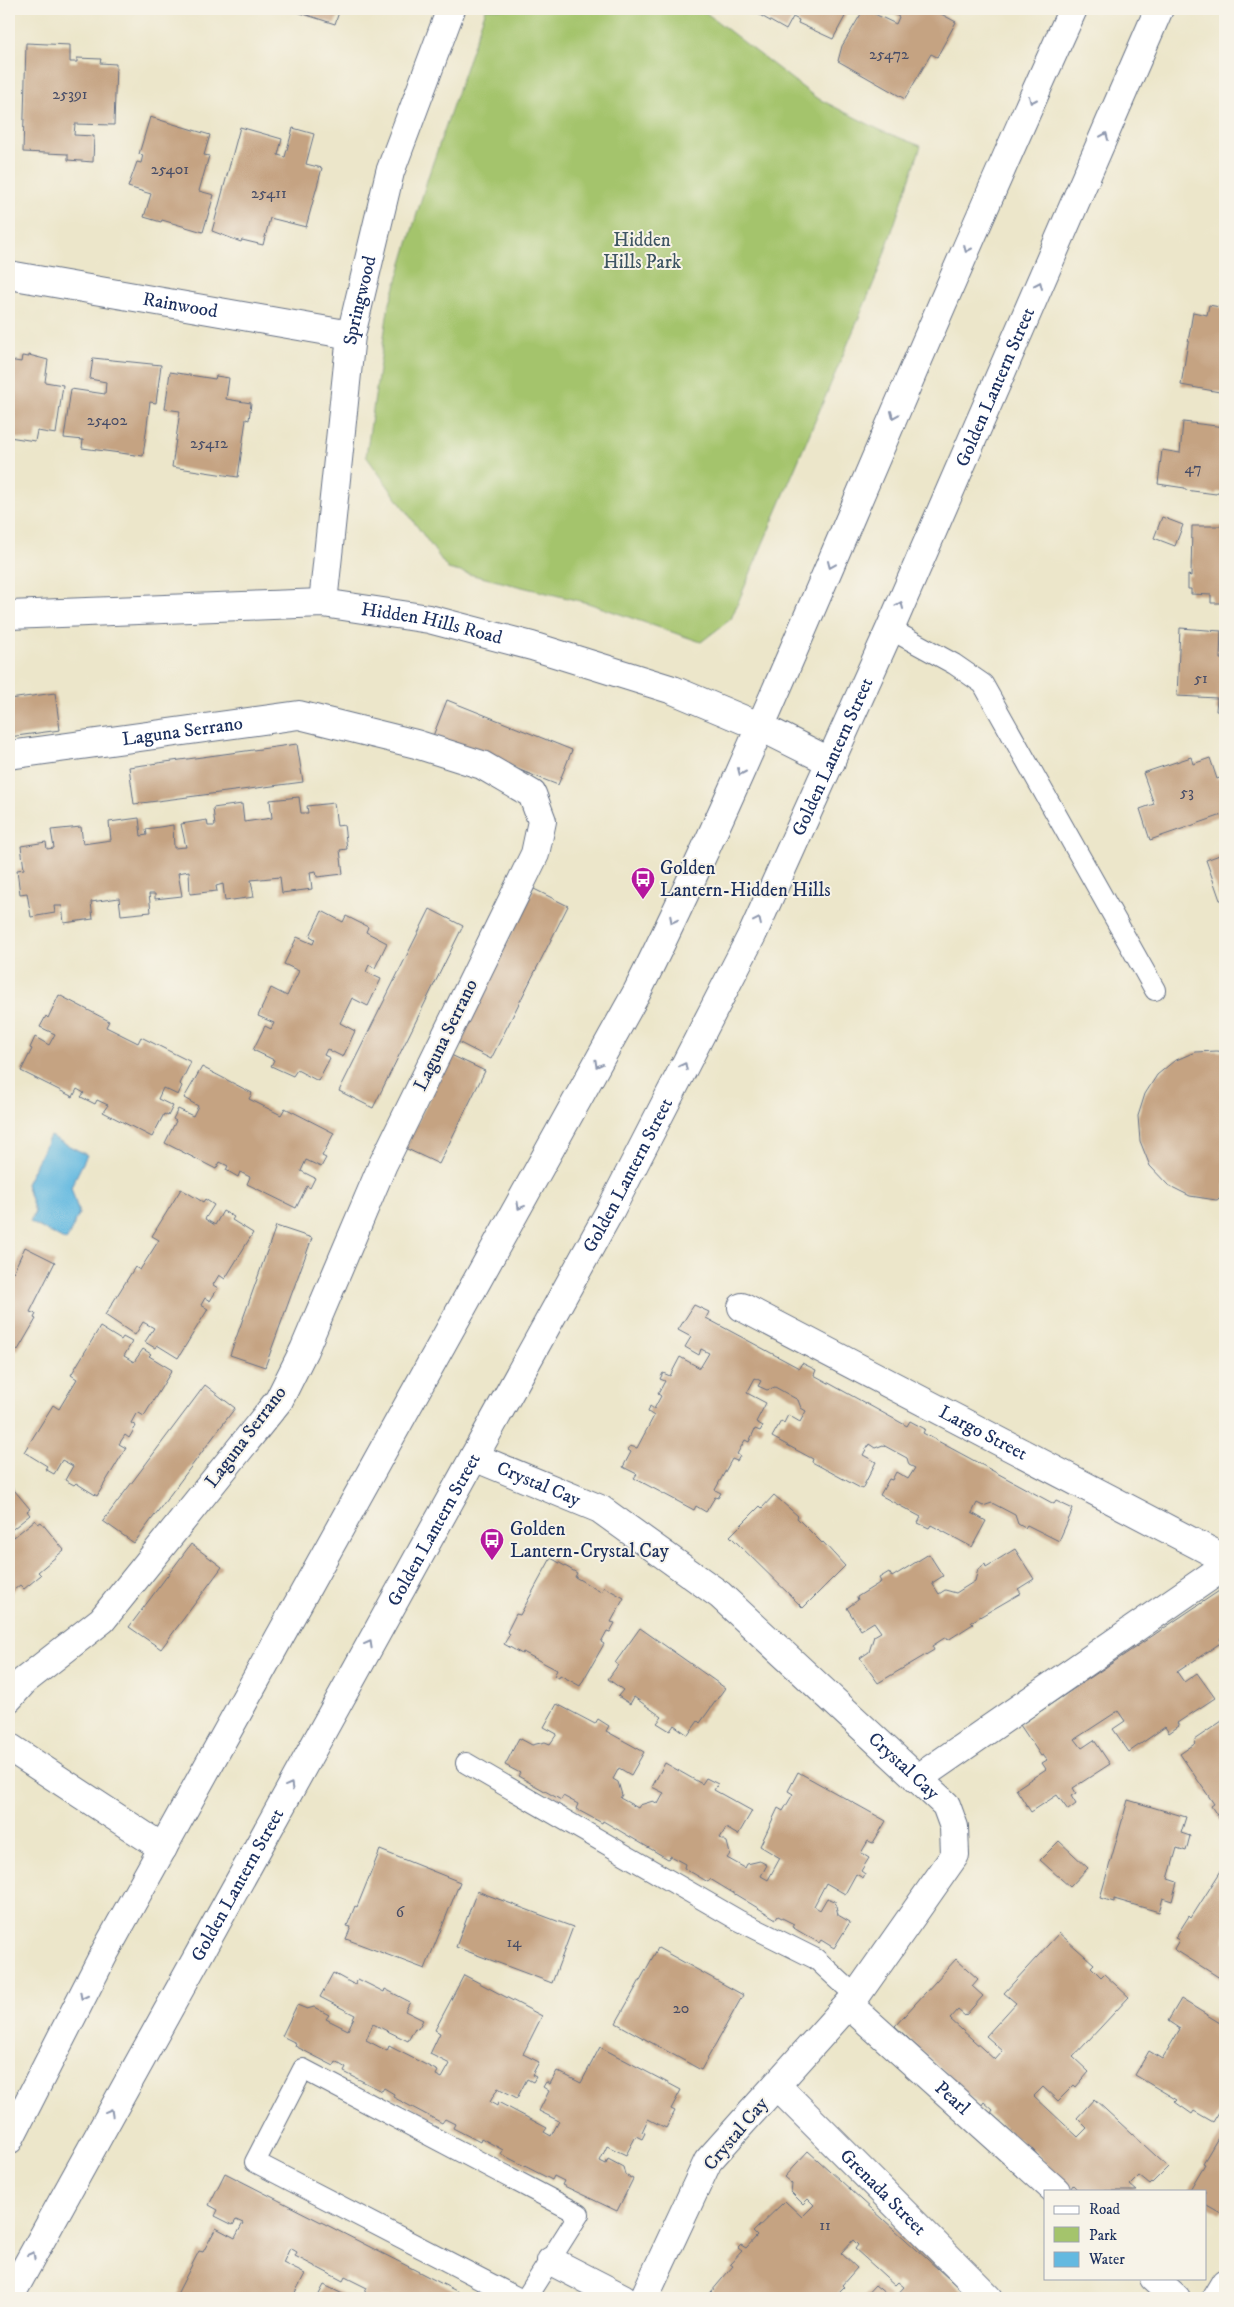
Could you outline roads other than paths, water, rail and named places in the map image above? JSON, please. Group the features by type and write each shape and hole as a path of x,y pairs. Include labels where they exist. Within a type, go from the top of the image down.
{"street":[{"name":"Springwood","path":"323,603 351,335 390,172 451,9"},
{"path":"9,2140 105,1952 637,992 683,900 761,728 918,362 1073,9"},
{"name":"Golden Lantern Street","path":"9,2298 610,1208 739,959 831,762 890,629 1159,9"},
{"name":"Rainwood","path":"9,275 351,335"},
{"name":"Hidden Hills Road","path":"9,616 323,603 428,619 532,646 673,690 761,728 831,762"},
{"name":"Laguna Serrano","path":"9,756 299,715 416,744 482,765 532,794 542,820 535,854 382,1164 304,1350 279,1400 102,1620 24,1681 9,1698"},
{"name":"Largo Street","path":"742,1307 1225,1559"},
{"name":"Crystal Cay","path":"474,1456 600,1509 720,1595 946,1805 954,1827 955,1855 852,2001 708,2161 644,2298"},
{"path":"917,1779 1225,1566"},
{"path":"9,1747 163,1848"},
{"name":"Pearl","path":"852,2001 1055,2190"},
{"name":"Grenada Street","path":"776,2086 989,2298"},
{"path":"551,2260 623,2298"},
{"path":"1156,2280 1176,2298"},
{"path":"1216,2298 1225,2283"}],"lane":[{"path":"890,629 954,664 983,684 1155,990"},
{"path":"466,1763 738,1920 816,1959 852,2001"},
{"path":"518,2298 255,2162 303,2069 579,2214 526,2298"}],"water":[{"path":"50,1136 87,1155 71,1187 79,1214 66,1241 30,1222 35,1212 26,1184"}],"place":[{"name":"Golden Lantern-Hidden Hills","path":"643,900"},
{"name":"Golden Lantern-Crystal Cay","path":"492,1561"}],"park label":[{"name":"Hidden Hills Park","path":"642,251"}]}
